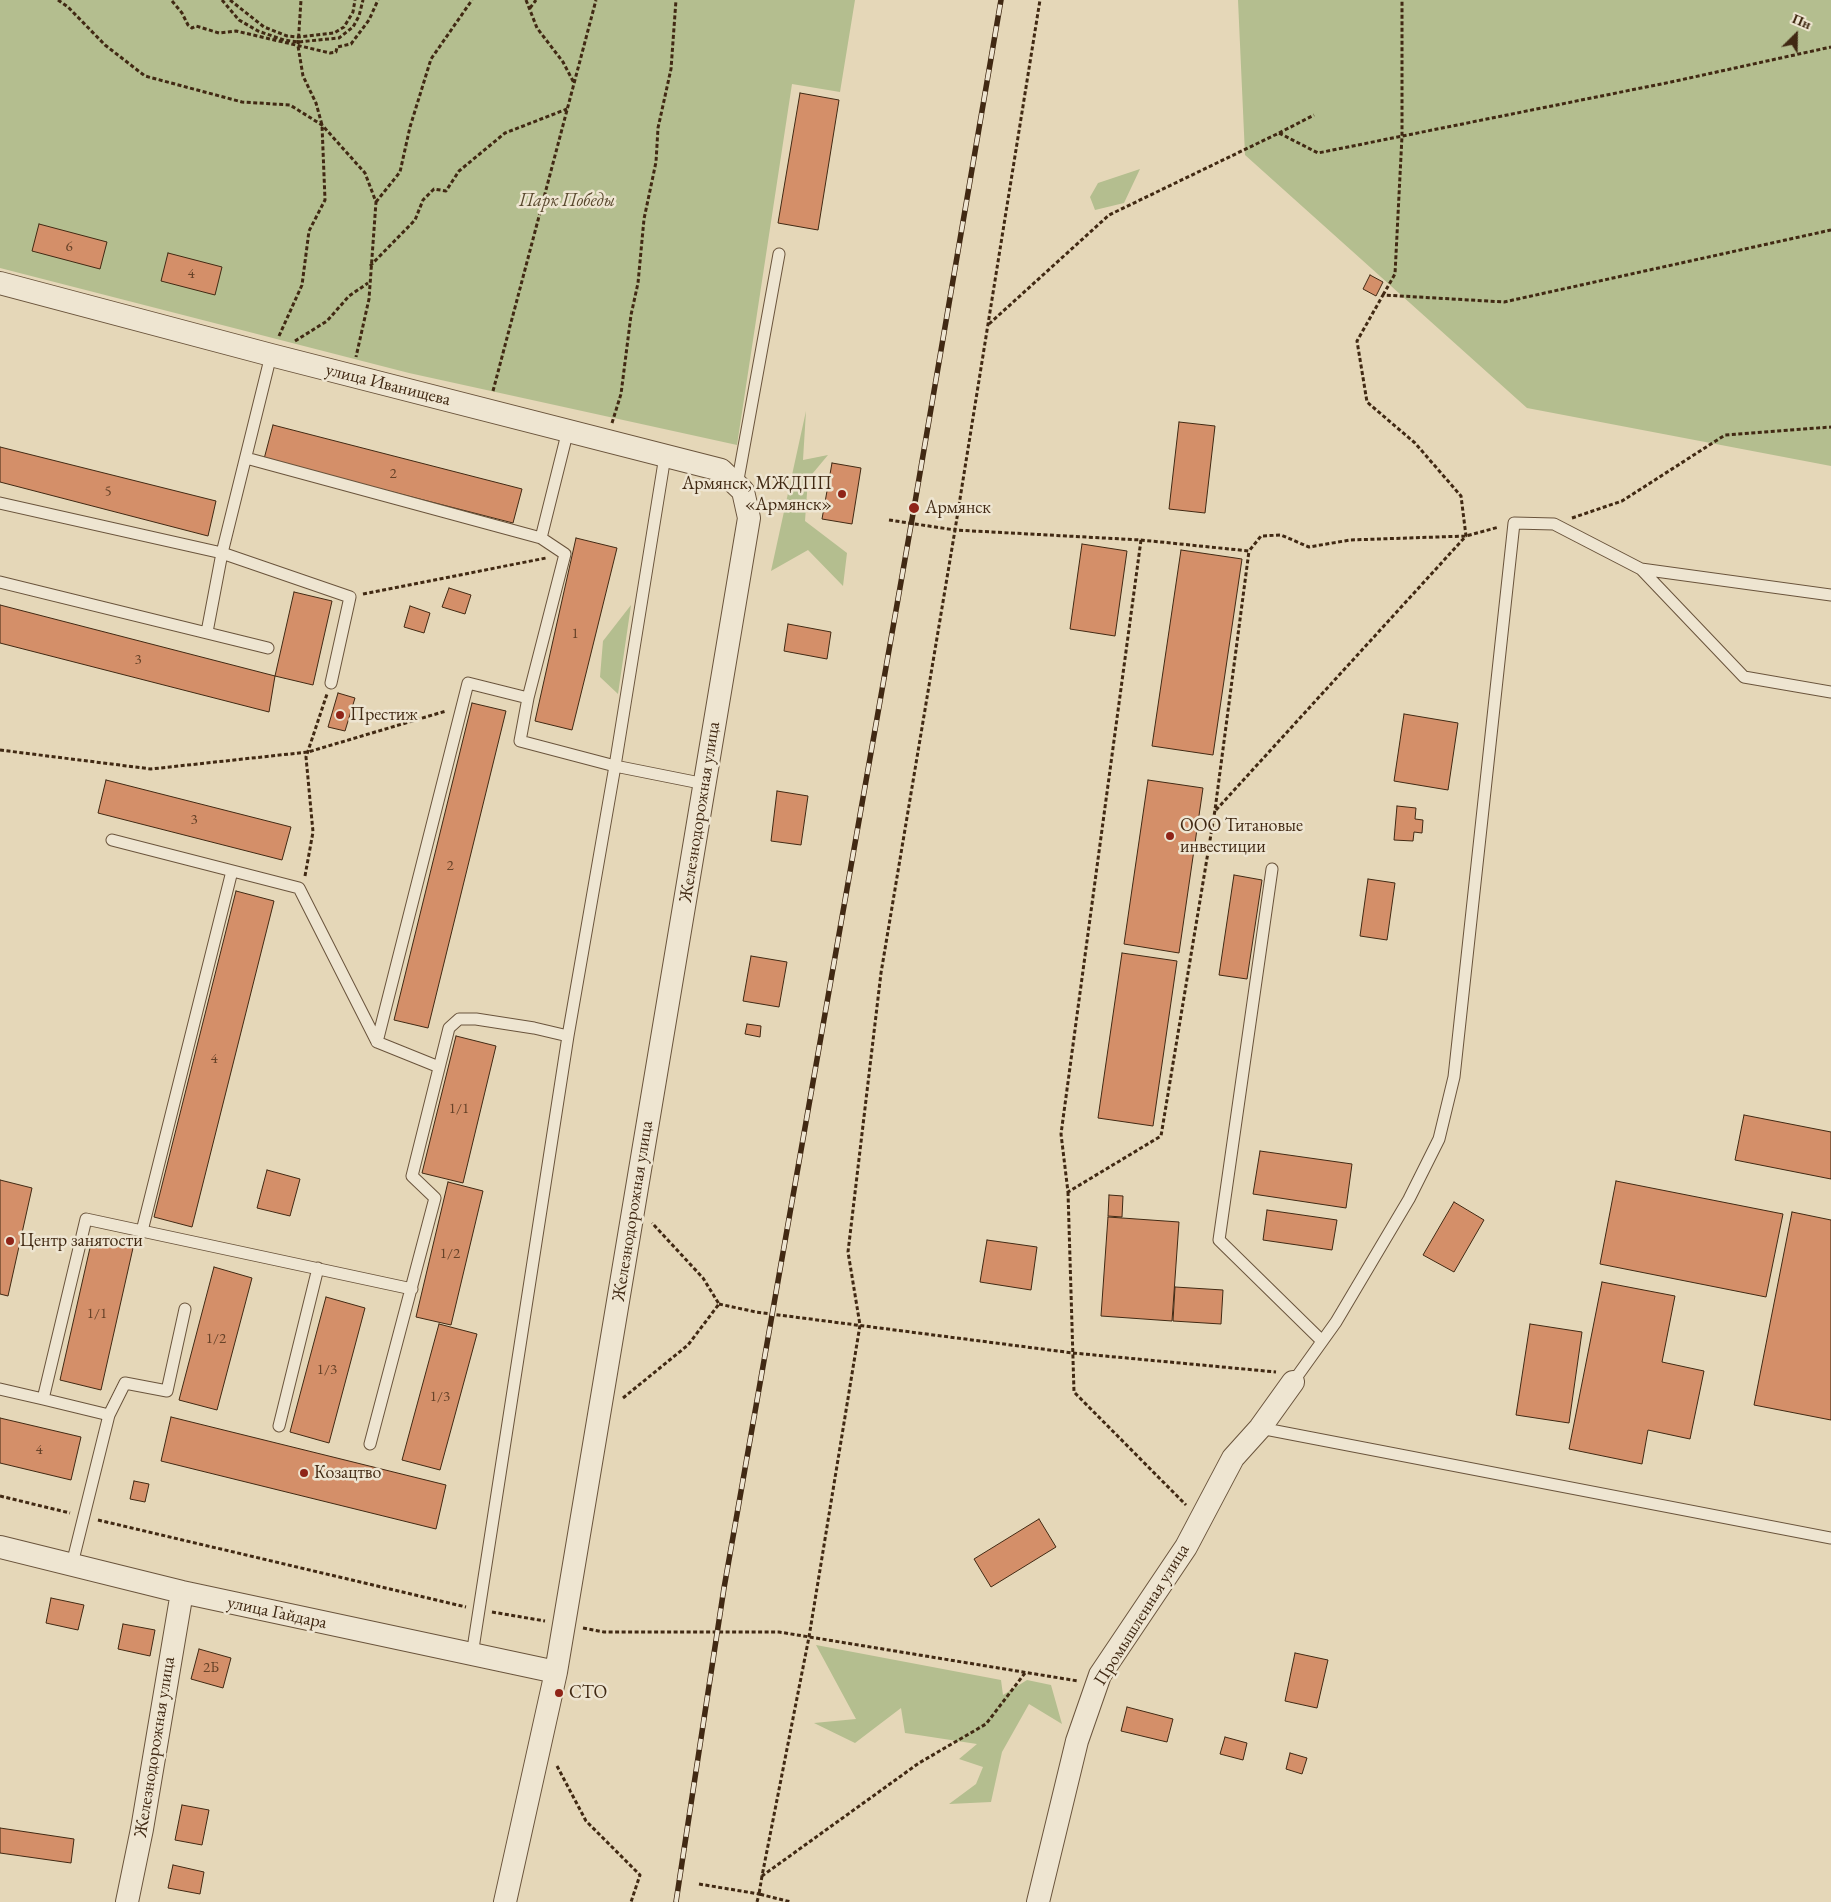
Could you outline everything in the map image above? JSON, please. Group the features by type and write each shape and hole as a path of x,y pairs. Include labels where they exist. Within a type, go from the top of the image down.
{"street":[{"name":"улица Иванищева","path":"0,283 271,355 721,470 743,491 749,518"},
{"name":"Железнодорожная улица","path":"505,1902 556,1672 749,518"},
{"name":"Промышленная улица","path":"1038,1902 1077,1741 1100,1675 1186,1547 1233,1458 1260,1428 1296,1378"},
{"name":"улица Гайдара","path":"0,1547 182,1592 556,1672"},
{"name":"Железнодорожная улица","path":"127,1902 142,1829 182,1592"}],"lane":[{"path":"737,485 779,254"},
{"path":"206,632 222,553 271,355"},
{"path":"541,538 568,430"},
{"path":"472,1655 568,1036 615,766 665,456"},
{"path":"246,458 541,538 565,554 528,698 520,741 615,766 704,784"},
{"path":"0,503 222,553 350,597 331,683"},
{"path":"1296,1378 1322,1341 1404,1207 1440,1138 1454,1078 1514,523 1554,524 1642,569 1831,595"},
{"path":"1642,569 1744,677 1831,692"},
{"path":"0,582 268,648"},
{"path":"377,1042 468,683 528,698"},
{"path":"112,840 299,888 377,1042 439,1067"},
{"path":"1272,869 1219,1240 1322,1341"},
{"path":"142,1231 232,871"},
{"path":"370,1444 435,1198 412,1176 449,1028 459,1019 534,1028 568,1036"},
{"path":"43,1400 86,1219 412,1289"},
{"path":"279,1426 318,1268"},
{"path":"72,1564 109,1415 125,1383 167,1391 185,1309"},
{"path":"0,1389 109,1415"},
{"path":"1260,1428 1831,1538"}],"path":[{"path":"58,0 68,7 106,45 145,76 242,102 290,104 322,124 365,173 376,202 369,299 352,376"},
{"path":"222,0 239,20 258,31 330,53 336,52 337,47 351,44 369,20 378,0"},
{"path":"230,0 264,27 286,36 298,37 334,33 344,27 353,12 355,0"},
{"path":"271,355 302,285 309,231 325,200 322,124 316,103 303,76 298,44 301,0"},
{"path":"172,1 187,20 188,26 192,28 196,26 219,33 236,31 298,44 339,38 353,28 359,16 363,0"},
{"path":"376,202 400,172 410,127 431,59 472,0"},
{"path":"526,0 537,28 570,75 574,84 571,94"},
{"path":"530,8 536,0"},
{"path":"488,410 596,0"},
{"path":"607,441 621,394 631,314 638,283 644,219 656,162 658,128 671,69 676,0"},
{"path":"757,1902 809,1637 860,1325 848,1252 880,973 956,530 1040,0"},
{"path":"1215,810 1466,536 1461,496 1414,443 1367,402 1357,341 1395,274 1402,136 1402,0"},
{"path":"1279,133 1318,153 1670,82 1831,47"},
{"path":"370,266 415,220 423,200 434,189 446,191 459,170 505,133 568,109"},
{"path":"989,324 1108,214 1314,115"},
{"path":"1383,295 1504,302 1831,230"},
{"path":"271,355 327,321 349,296 369,283"},
{"path":"1554,524 1622,501 1726,434 1831,426"},
{"path":"889,520 956,530 1141,540 1249,551"},
{"path":"1068,1192 1161,1136 1215,810 1249,551 1261,536 1281,535 1309,548 1350,540 1466,536 1514,523"},
{"path":"1141,540 1061,1134 1068,1192 1074,1392 1200,1519"},
{"path":"350,597 565,554"},
{"path":"302,894 313,832 306,757 331,683"},
{"path":"0,750 151,768 308,752 463,706"},
{"path":"634,1204 703,1278 719,1304 756,1312 1073,1353 1296,1378"},
{"path":"598,1418 688,1345 719,1304"},
{"path":"0,1496 479,1610 604,1632 779,1632 1096,1684"},
{"path":"762,1876 919,1763 986,1724 1025,1672"},
{"path":"542,1738 586,1821 640,1875 630,1902"},
{"path":"699,1884 759,1894 791,1902"}],"green space":[{"name":"Парк Победы","path":"0,0 855,0 840,92 792,84 737,445 409,373 0,268"},
{"path":"1238,0 1831,0 1831,466 1527,408 1245,155"},
{"path":"1140,169 1124,203 1095,210 1090,197 1098,183"},
{"path":"806,411 803,460 828,455 808,479 805,521 847,553 843,586 808,550 771,571"},
{"path":"631,605 618,694 600,677 603,641"},
{"path":"816,1645 1001,1680 1003,1695 1027,1680 1051,1685 1062,1724 1029,1704 1002,1752 991,1802 949,1804 976,1784 983,1767 959,1759 977,1744 905,1733 901,1708 855,1743 814,1723 856,1719"}],"building":[{"path":"800,93 839,100 818,230 778,223"},
{"path":"39,224 107,242 100,269 32,251"},
{"path":"168,253 222,267 215,295 161,281"},
{"path":"1370,275 1383,282 1376,296 1363,289"},
{"path":"1179,422 1215,426 1205,513 1169,509"},
{"path":"273,425 522,489 513,523 264,459"},
{"path":"0,447 216,501 208,536 0,482"},
{"name":"Армянск, МЖДПП «Армянск»","path":"832,463 861,468 852,524 822,519"},
{"path":"576,538 617,548 572,730 535,721"},
{"path":"1082,544 1127,551 1115,636 1070,629"},
{"path":"1181,550 1242,559 1213,755 1152,746"},
{"path":"449,588 471,595 465,614 442,607"},
{"path":"294,592 332,601 313,685 275,676"},
{"path":"0,605 275,676 269,712 0,643"},
{"path":"410,606 430,613 424,633 404,627"},
{"path":"788,624 831,632 827,659 784,651"},
{"path":"338,693 355,698 345,731 328,727"},
{"path":"472,703 506,711 428,1028 394,1020"},
{"path":"1404,714 1458,723 1448,790 1394,781"},
{"path":"106,780 291,827 282,860 98,813"},
{"path":"1148,780 1203,788 1179,953 1124,944"},
{"path":"777,791 808,796 801,845 771,841"},
{"path":"1397,806 1416,808 1415,819 1423,820 1422,833 1414,832 1413,841 1394,840"},
{"path":"1234,875 1262,880 1247,979 1219,975"},
{"path":"1368,879 1395,883 1387,940 1360,936"},
{"path":"236,891 274,901 192,1227 154,1217"},
{"path":"1122,953 1177,961 1153,1126 1098,1118"},
{"path":"751,956 787,962 779,1007 743,1001"},
{"path":"747,1024 761,1026 760,1037 745,1034"},
{"path":"456,1036 496,1046 463,1183 422,1173"},
{"path":"1744,1115 1831,1132 1831,1179 1735,1160"},
{"path":"1260,1151 1352,1164 1346,1208 1253,1194"},
{"path":"267,1170 300,1179 290,1216 257,1208"},
{"name":"Центр занятости","path":"0,1180 32,1188 8,1296 0,1294"},
{"path":"1616,1181 1783,1214 1766,1297 1600,1264"},
{"path":"448,1182 483,1191 451,1325 416,1317"},
{"path":"1109,1195 1123,1196 1122,1217 1108,1216"},
{"path":"1454,1202 1484,1220 1454,1272 1423,1255"},
{"path":"1267,1210 1337,1220 1332,1250 1263,1240"},
{"path":"1792,1212 1831,1220 1831,1420 1754,1405"},
{"path":"1108,1217 1179,1222 1172,1321 1101,1316"},
{"path":"92,1239 133,1248 101,1390 60,1380"},
{"path":"987,1240 1037,1247 1031,1290 980,1282"},
{"path":"214,1267 252,1278 217,1410 179,1400"},
{"path":"1602,1282 1675,1296 1662,1362 1704,1371 1690,1439 1648,1430 1642,1464 1569,1449"},
{"path":"1175,1287 1223,1290 1221,1324 1173,1321"},
{"path":"326,1297 365,1308 329,1443 290,1432"},
{"path":"439,1324 477,1334 440,1470 402,1460"},
{"path":"1530,1324 1582,1332 1569,1423 1516,1415"},
{"name":"Козацтво","path":"171,1417 446,1485 436,1529 161,1461"},
{"path":"0,1418 81,1437 71,1480 0,1463"},
{"path":"134,1481 149,1484 145,1502 130,1499"},
{"path":"1039,1519 1056,1547 991,1587 974,1559"},
{"path":"51,1598 84,1605 78,1630 46,1623"},
{"path":"123,1624 155,1630 150,1656 118,1649"},
{"path":"199,1649 231,1658 223,1688 191,1679"},
{"path":"1295,1653 1328,1660 1317,1708 1285,1701"},
{"path":"1127,1707 1173,1719 1167,1742 1121,1731"},
{"path":"1225,1737 1247,1743 1243,1760 1220,1754"},
{"path":"1290,1753 1307,1758 1302,1774 1286,1769"},
{"path":"182,1805 209,1810 202,1845 175,1840"},
{"path":"0,1828 74,1839 71,1863 0,1853"},
{"path":"173,1865 204,1872 200,1894 168,1888"}],"railway":[{"path":"676,1902 724,1588 914,508 1001,0"}],"place":[{"name":"Армянск, МЖДПП «Армянск»","path":"842,494"},
{"name":"Армянск","path":"914,508"},
{"name":"Престиж","path":"340,715"},
{"name":"ООО Титановые инвестиции","path":"1170,836"},
{"name":"Центр занятости","path":"10,1241"},
{"name":"Козацтво","path":"304,1473"},
{"name":"СТО","path":"559,1693"}]}
